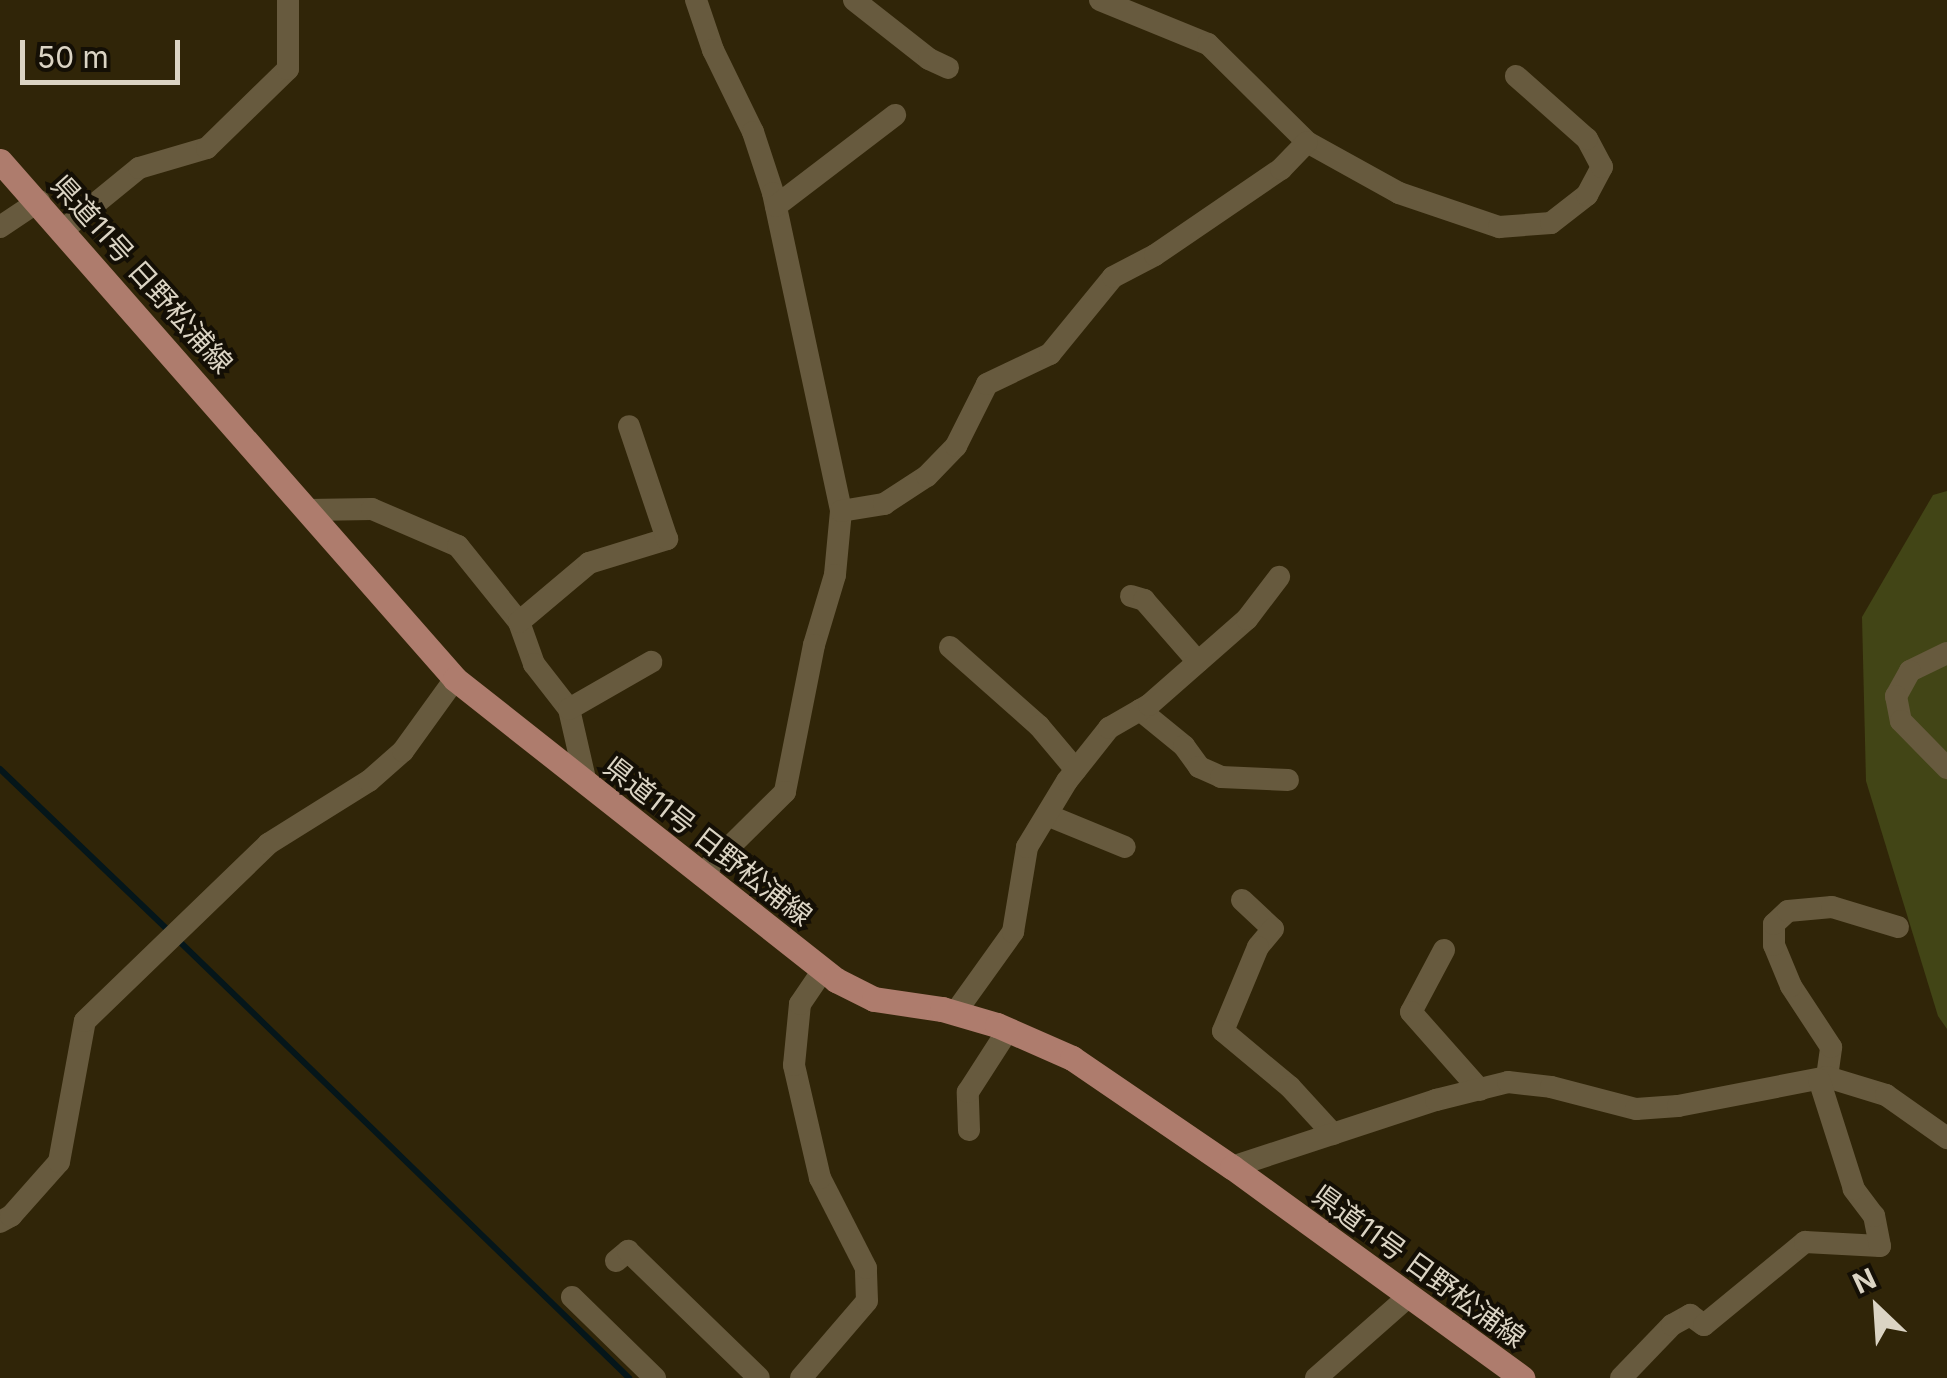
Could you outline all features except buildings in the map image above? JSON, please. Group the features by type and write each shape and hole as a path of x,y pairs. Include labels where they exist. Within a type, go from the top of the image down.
{"main road":[{"name":"県道11号 日野松浦線","path":"0,162 39,201 455,680 822,970 874,999 955,1012 1072,1058 1232,1167 1522,1378"}],"street":[{"path":"63,230 138,168 207,148 288,69 288,0"},
{"path":"696,0 713,50 753,132 776,206 841,511 835,575 814,645 785,792 702,876"},
{"path":"854,0 929,59 948,68"},
{"path":"1100,0 1208,44 1307,142 1400,193 1499,227 1552,222 1587,195 1602,167 1587,138 1516,76"},
{"path":"776,206 895,115"},
{"path":"841,511 884,504 926,476 956,446 987,384 1050,354 1113,277 1155,255 1281,169 1307,142"},
{"path":"0,227 39,201"},
{"path":"519,622 589,564 668,539 630,426"},
{"path":"308,510 372,508 458,546 519,622 534,664 569,709 586,783"},
{"path":"955,1012 1013,932 1028,847 1076,770 1109,728 1140,710 1246,619 1279,577"},
{"path":"1131,596 1144,600 1198,662"},
{"path":"950,647 1038,726 1076,770"},
{"path":"1947,652 1910,672 1896,696 1902,722 1947,768"},
{"path":"569,709 651,662"},
{"path":"0,1222 11,1216 59,1162 84,1021 268,844 369,781 403,751 455,680"},
{"path":"1140,710 1184,746 1199,767 1221,777 1288,780"},
{"path":"1047,815 1125,847"},
{"path":"1242,900 1273,930 1258,948 1222,1031 1290,1087 1333,1134"},
{"path":"1621,1378 1672,1325 1690,1315 1704,1325 1805,1242 1880,1246 1874,1216 1854,1189 1823,1078 1831,1047 1791,986 1774,944 1774,924 1788,912 1832,907 1898,927"},
{"path":"1444,950 1411,1012 1480,1090"},
{"path":"800,1378 867,1301 866,1268 820,1178 794,1065 800,1004 822,970"},
{"path":"969,1130 968,1092 1008,1030"},
{"path":"1232,1167 1508,1082 1551,1087 1636,1109 1678,1106 1823,1078 1886,1095 1947,1138"},
{"path":"616,1262 628,1251 759,1378"},
{"path":"1328,1375 1409,1296"},
{"path":"572,1298 655,1378"}],"green space":[{"path":"1947,491 1947,1029 1938,1016 1866,781 1862,617 1933,495"}],"waterway":[{"path":"0,769 169,931"},
{"path":"178,940 629,1378"}]}
